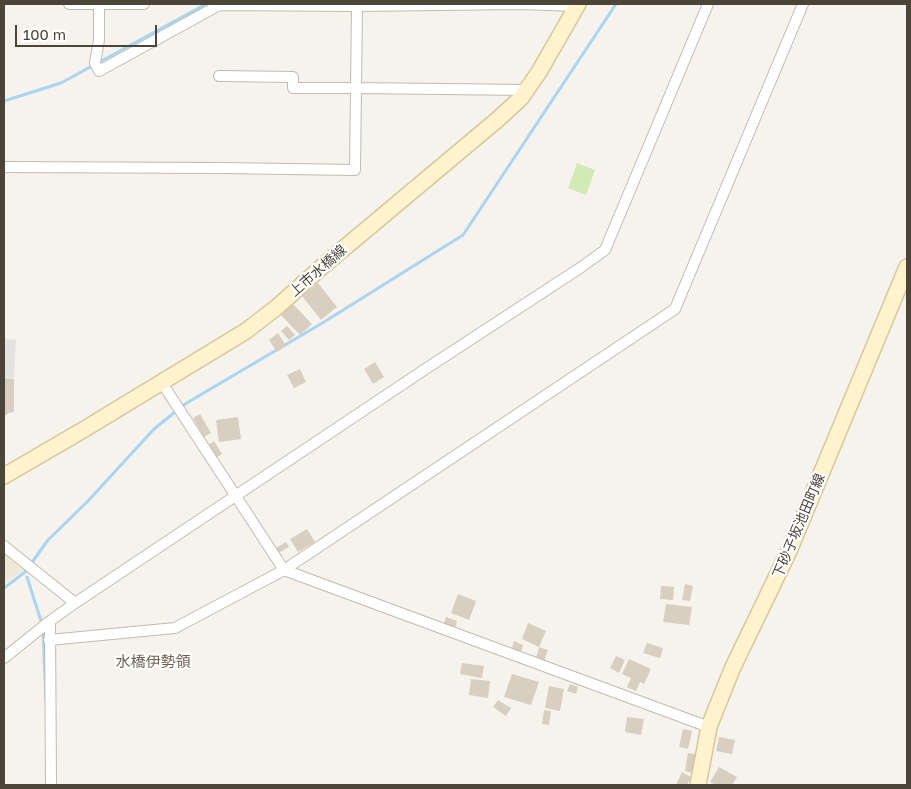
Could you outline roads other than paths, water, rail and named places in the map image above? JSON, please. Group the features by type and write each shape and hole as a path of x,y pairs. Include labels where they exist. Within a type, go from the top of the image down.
{"main road":[{"name":"上市水橋線","path":"4,476 246,331 277,307 324,265 498,120 521,98 540,72 577,5"},
{"name":"下砂子坂池田町線","path":"698,785 709,727 734,667 789,551 907,267"}],"street":[{"path":"69,4 144,4"},
{"path":"99,4 99,40 95,63 99,71 220,4 577,5"},
{"path":"4,658 50,621 75,604 605,250 708,4"},
{"path":"49,640 175,628 284,570 675,309 803,4"},
{"path":"4,167 355,170 357,5"},
{"path":"219,76 293,77 293,88 526,90"},
{"path":"162,383 284,570 709,727"},
{"path":"4,546 75,604"},
{"path":"50,621 51,785"}],"waterway":[{"path":"4,101 61,83 206,4"},
{"path":"4,588 25,572 48,540 88,501 154,429 185,404 324,322 463,235 616,4"},
{"path":"27,577 42,624"},
{"path":"43,630 46,701"}],"district":[{"name":"水橋伊勢領","path":"153,662"}]}
